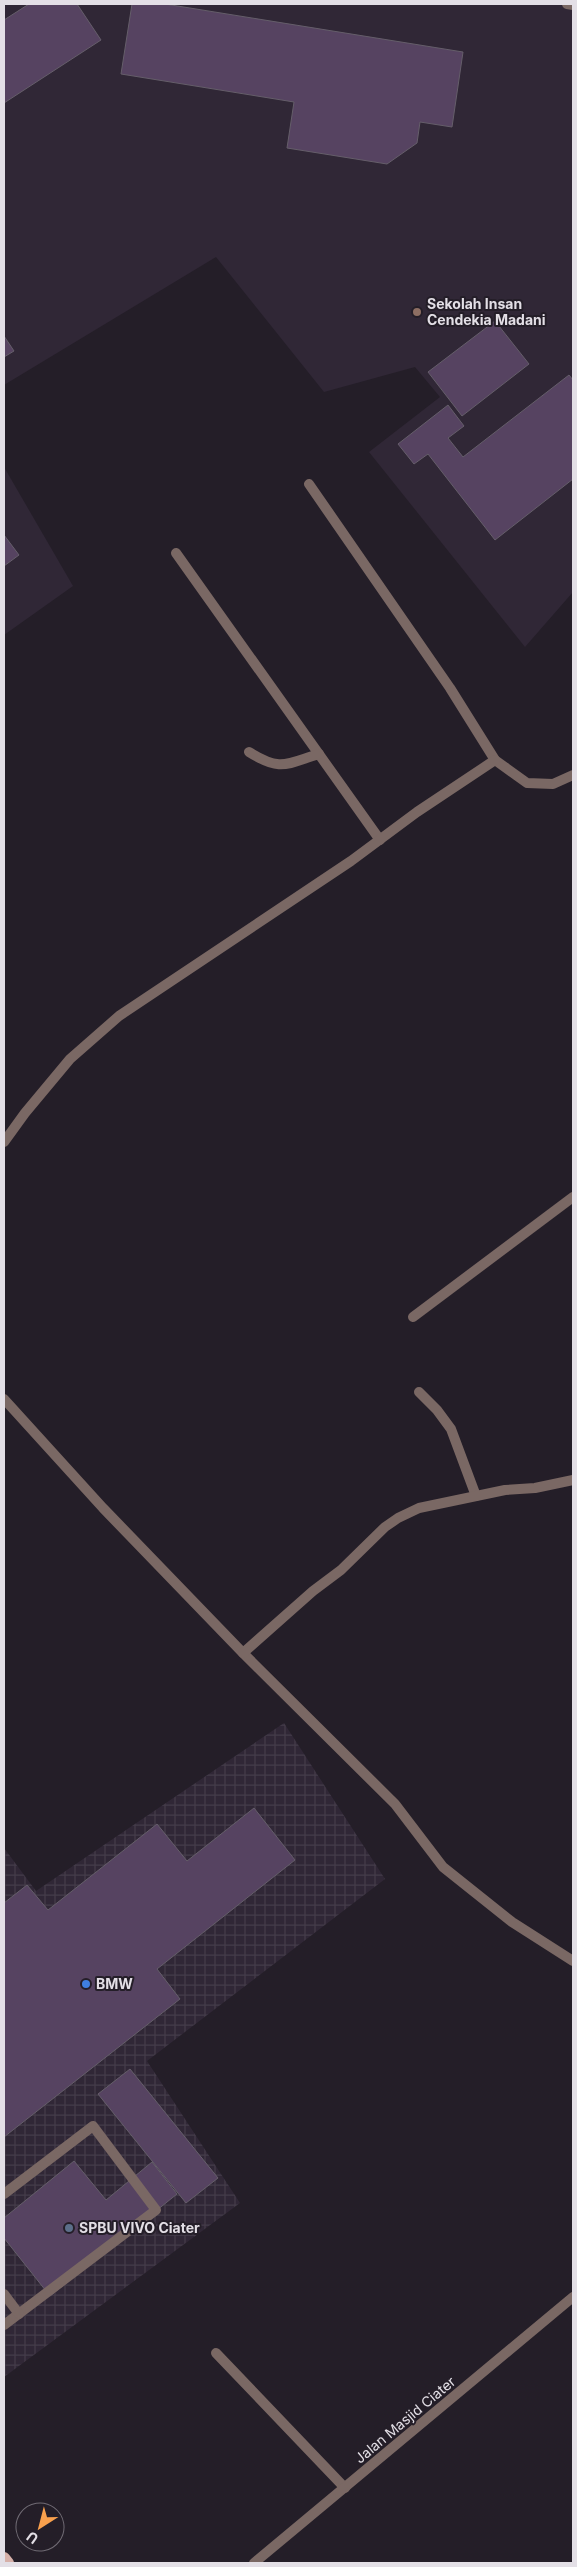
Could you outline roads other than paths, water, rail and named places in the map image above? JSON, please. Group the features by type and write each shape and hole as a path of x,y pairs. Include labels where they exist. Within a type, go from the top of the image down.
{"main road":[{"path":"4,2558 8,2563"}],"street":[{"path":"567,4 573,5"},
{"path":"310,484 450,688 495,760 527,783 553,784 573,775"},
{"path":"176,553 380,840"},
{"path":"249,752 268,764 276,766 319,754"},
{"path":"4,1142 25,1113 70,1059 119,1016 495,760"},
{"path":"413,1317 573,1196"},
{"path":"419,1392 437,1410 451,1429 476,1496"},
{"path":"4,1399 103,1508 243,1653 395,1804 443,1867 512,1922 573,1961"},
{"path":"243,1653 313,1591 342,1570 384,1528 398,1518 419,1508 505,1490 559,1484 573,1480"},
{"path":"4,2194 93,2126 156,2210 4,2325"},
{"path":"4,2294 19,2314"},
{"name":"Jalan Masjid Ciater","path":"254,2563 573,2297"},
{"path":"216,2354 345,2488"}],"place":[{"name":"Sekolah Insan Cendekia Madani","path":"417,312"},
{"name":"BMW","path":"86,1984"},
{"name":"SPBU VIVO Ciater","path":"69,2228"}]}
